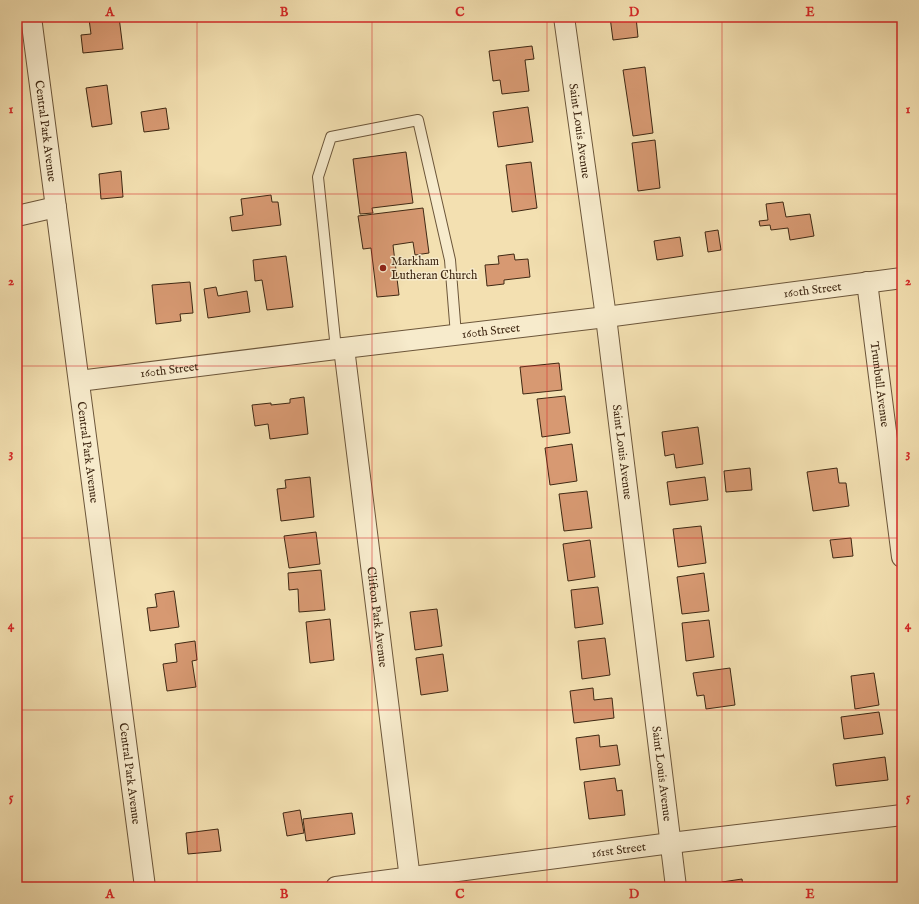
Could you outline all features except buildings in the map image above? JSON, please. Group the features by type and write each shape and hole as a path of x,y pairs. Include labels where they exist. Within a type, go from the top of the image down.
{"street":[{"name":"Central Park Avenue","path":"31,17 145,887"},
{"name":"Saint Louis Avenue","path":"564,17 606,317 676,887"},
{"path":"17,216 56,206"},
{"name":"160th Street","path":"79,381 340,348 606,317 902,278"},
{"name":"Trumbull Avenue","path":"867,282 902,557"},
{"name":"Clifton Park Avenue","path":"340,348 410,882"},
{"name":"161st Street","path":"336,887 410,882 671,843 902,815"}],"lane":[{"path":"340,348 318,177 331,137 418,120 450,260 456,335"}],"place":[{"name":"Markham Lutheran Church","path":"383,268"}]}
